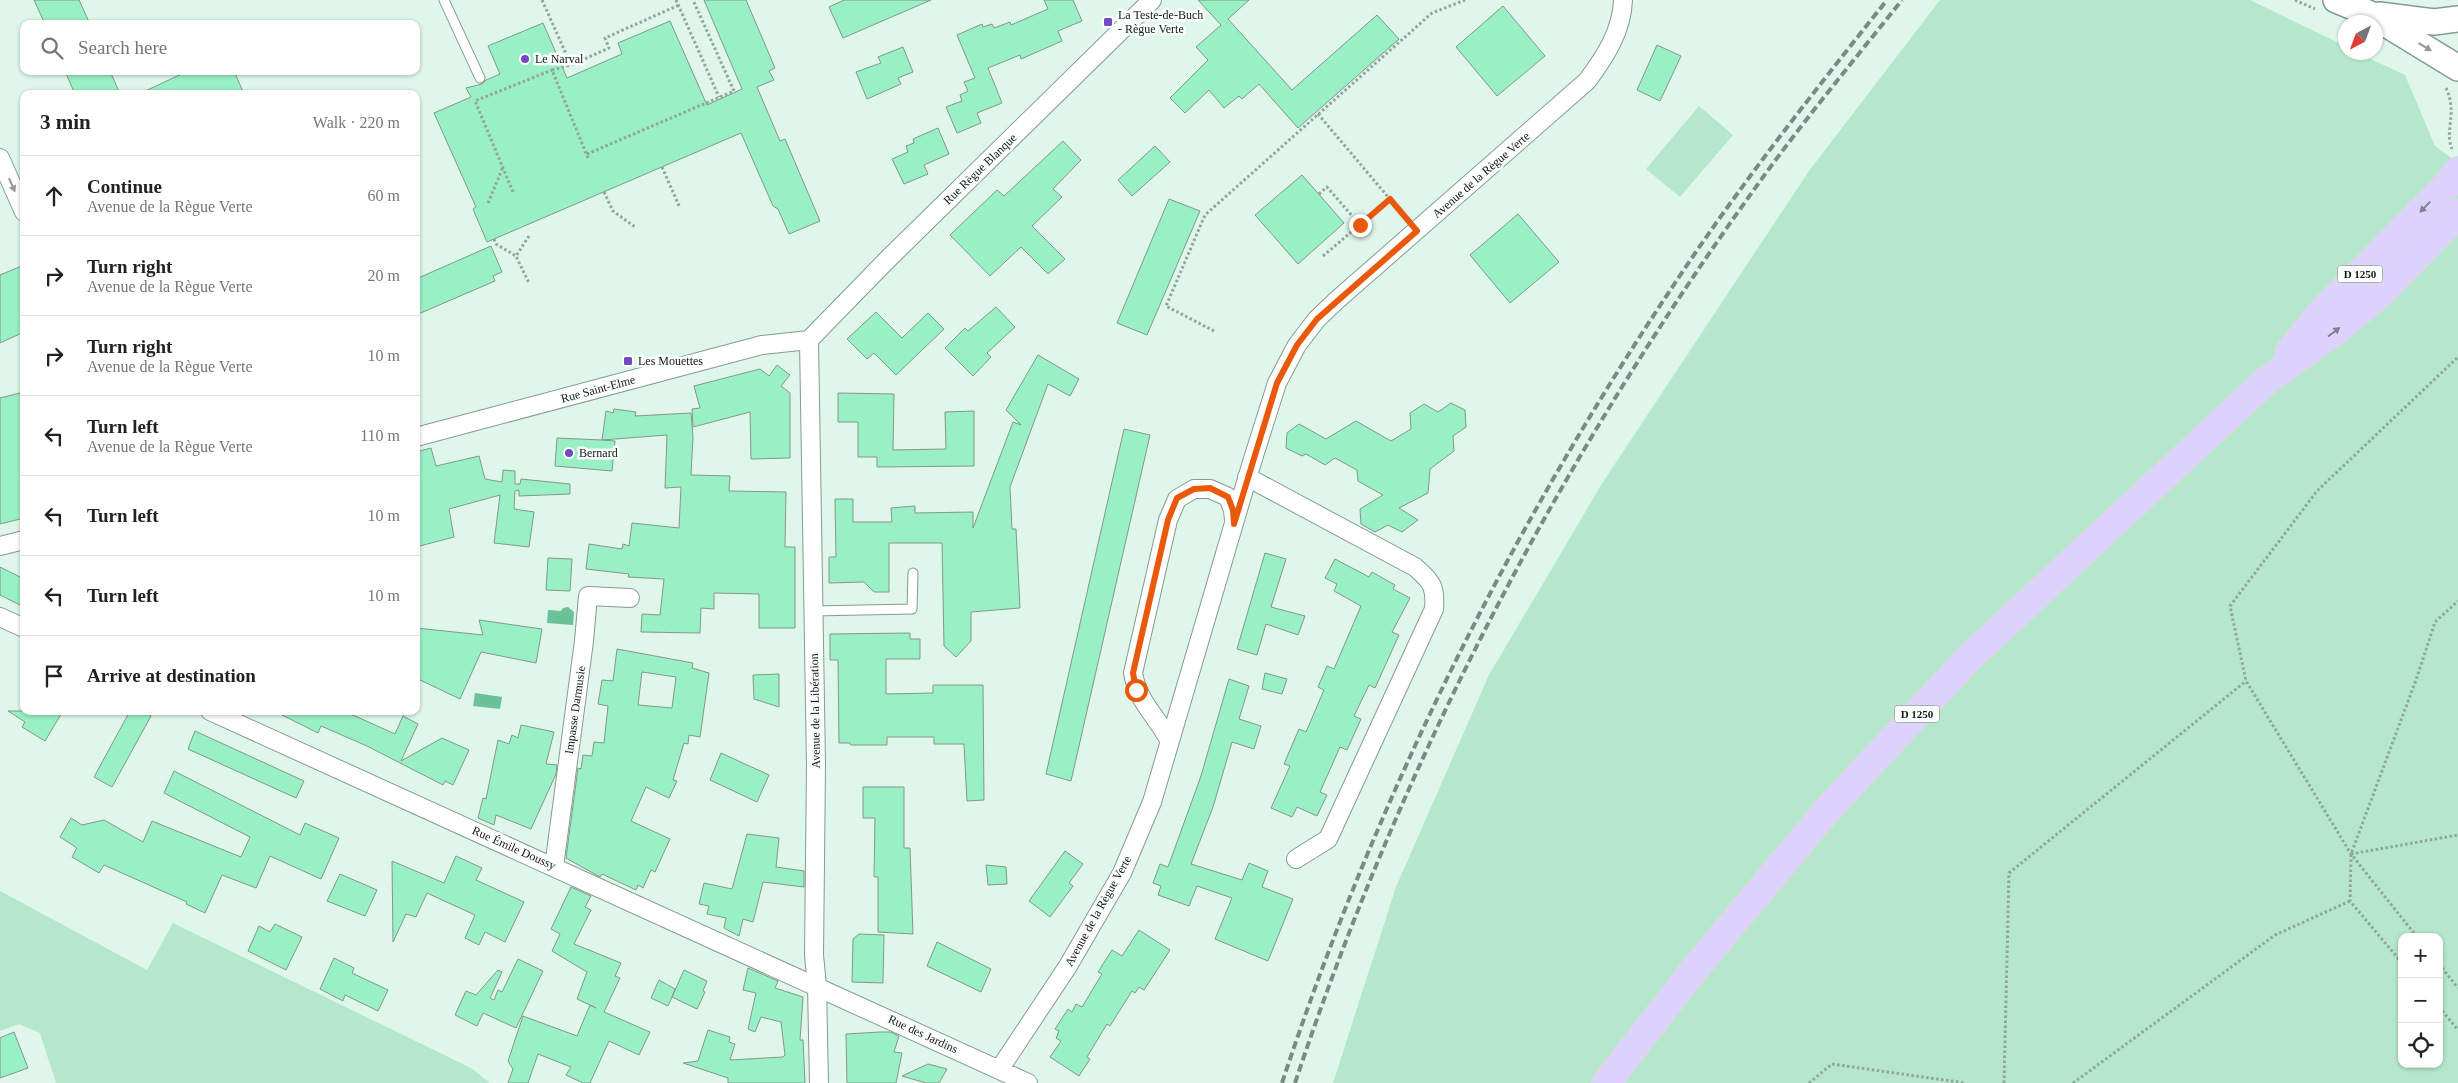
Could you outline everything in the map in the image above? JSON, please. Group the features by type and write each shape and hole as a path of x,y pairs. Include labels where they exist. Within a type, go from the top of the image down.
{"main road":[{"path":"2336,0 2368,13 2434,22 2458,19"},
{"path":"2368,13 2451,76"},
{"name":"D 1250","path":"2266,381 2320,314 2450,182 2458,171"},
{"name":"D 1250","path":"1606,1083 1698,965 1829,808 1969,658 2266,381 2335,331 2380,294 2458,214"}],"street":[{"name":"Rue Règue Blanque","path":"810,340 886,260 1152,0"},
{"name":"Avenue de la Règue Verte","path":"999,1070 1068,966 1122,873 1152,802 1277,383 1297,345 1317,319 1587,81 1601,62 1615,37 1623,10 1623,0"},
{"path":"0,158 20,203"},
{"name":"Rue Saint-Elme","path":"420,436 762,345 810,340"},
{"name":"Avenue de la Libération","path":"810,340 816,765 814,955 817,986 819,1083"},
{"path":"1248,476 1415,567 1430,580 1436,594 1434,609 1328,839 1296,859"},
{"name":"Avenue de la Règue Verte","path":"1169,740 1161,723 1136,690 1133,673 1168,520 1177,498 1194,489 1210,488 1228,497 1233,510 1234,524"},
{"path":"0,546 20,541"},
{"name":"Impasse Darmusie","path":"554,867 584,641 588,596 630,598"},
{"path":"0,617 20,626"},
{"name":"Rue Émile Doussy","path":"219,715 817,986"},
{"name":"Rue des Jardins","path":"817,986 1028,1083"}],"lane":[{"path":"444,0 480,78"},
{"path":"813,611 912,609 913,573"}],"path":[{"path":"542,0 571,65"},
{"path":"676,0 719,97"},
{"path":"552,70 588,156 734,91 693,0"},
{"path":"1214,331 1166,306 1205,215 1432,13 1465,0"},
{"path":"513,192 475,100 552,70 571,65 610,48 605,38 678,5"},
{"path":"2451,76 2448,89 2454,115 2449,142 2452,149 2458,154"},
{"path":"1318,114 1417,231"},
{"path":"488,203 503,167"},
{"path":"662,167 680,208"},
{"path":"1319,194 1327,188 1360,225"},
{"path":"604,192 613,211 635,227"},
{"path":"1323,256 1390,199"},
{"path":"516,256 529,236"},
{"path":"494,239 496,244 516,256 529,283"},
{"path":"2414,933 2351,854 2246,681 2230,606 2317,491 2458,357"},
{"path":"2398,958 2350,901 2351,854 2416,680 2435,622 2458,601"},
{"path":"2004,1083 2009,873 2246,681"},
{"path":"2351,854 2458,835"},
{"path":"2073,1083 2275,935 2350,901"},
{"path":"2443,969 2458,988"},
{"path":"2443,1012 2458,1030"},
{"path":"1809,1083 1832,1064 1965,1083"}],"shaded area":[{"path":"1940,0 2250,0 2338,43 2338,60 2373,60 2405,75 2435,146 2458,163 2458,1083 1333,1083 1396,887 1489,675 1603,482 1809,171"},
{"path":"1699,106 1733,135 1680,197 1646,169"},
{"path":"568,607 574,612 573,625 547,623 548,610 561,611 563,608"},
{"path":"475,693 502,697 500,709 473,706"},
{"path":"0,891 147,970 173,923 471,1068 490,1083 56,1083 40,1033 19,1024 0,1031"}],"building":[{"path":"34,0 79,0 88,20 43,20"},
{"path":"704,0 746,0 775,68 769,71 774,80 757,87 780,141 785,139 820,221 789,234 778,209 773,206 741,133 487,242 473,209 476,207 434,113 471,97 466,88 482,84 486,80 500,74 488,46 543,23 567,78 622,54 618,43 670,21 707,105 742,89"},
{"path":"844,0 931,0 843,38 829,7"},
{"path":"1044,0 1073,0 1082,21 1058,31 1062,41 1021,59 1020,55 988,68 1002,103 977,113 981,123 957,133 946,107 962,101 960,95 968,91 964,82 975,78 957,35 982,24 983,27 992,24 994,28 1010,22 1011,25 1048,9"},
{"path":"1198,0 1249,0 1228,19 1292,90 1377,15 1399,39 1298,128 1259,84 1242,99 1239,96 1224,108 1209,90 1185,113 1170,98 1208,60 1196,47 1221,25"},
{"path":"1503,6 1545,56 1497,96 1456,47"},
{"path":"1657,45 1681,56 1660,101 1637,90"},
{"path":"903,47 913,72 898,78 901,84 867,99 856,72 881,63 878,57"},
{"path":"67,75 112,75 118,90 73,90"},
{"path":"179,75 236,75 242,90 148,90"},
{"path":"938,128 949,154 924,165 928,174 904,184 892,159 908,152 906,146 914,143 913,139"},
{"path":"1063,141 1081,160 1053,189 1062,197 1032,226 1065,259 1048,274 1021,247 990,276 950,235 997,190 1004,196"},
{"path":"1155,146 1170,162 1132,196 1118,180"},
{"path":"1302,175 1344,223 1298,264 1255,215"},
{"path":"1169,199 1200,211 1147,335 1117,323"},
{"path":"1518,214 1559,262 1510,303 1470,255"},
{"path":"491,246 502,272 493,276 495,281 420,313 420,277"},
{"path":"20,267 20,334 0,343 0,275"},
{"path":"996,307 1015,327 987,353 991,357 973,376 945,348 965,328 968,331"},
{"path":"876,312 902,338 928,313 944,329 896,375 874,353 867,359 847,339"},
{"path":"1038,355 1079,379 1070,396 1048,384 1010,487 1012,529 1016,529 1020,608 971,612 971,641 956,657 944,646 942,543 889,543 889,592 874,592 864,582 829,583 829,557 836,557 835,499 853,499 853,522 892,522 891,508 915,506 915,513 973,512 973,528 1013,422 1021,425 1006,410"},
{"path":"777,365 790,375 781,386 790,393 790,458 751,459 750,412 693,427 692,409 700,408 694,386 760,369 769,376"},
{"path":"20,393 20,519 0,524 0,398"},
{"path":"838,393 894,394 893,450 946,449 945,412 974,411 974,466 877,467 877,457 858,457 858,422 838,422"},
{"path":"1451,403 1465,410 1466,427 1453,436 1454,451 1430,469 1428,493 1399,508 1418,520 1402,532 1388,525 1375,532 1361,524 1360,509 1383,495 1358,481 1357,470 1335,458 1325,465 1306,454 1302,456 1286,448 1287,433 1299,424 1326,439 1356,421 1391,441 1411,429 1410,413 1424,404 1438,412"},
{"path":"614,409 636,412 635,416 691,413 693,437 691,475 730,476 729,491 786,492 785,547 795,547 795,628 759,628 759,594 714,593 714,609 701,608 700,633 641,632 642,614 660,615 664,579 628,577 629,574 586,569 589,544 622,549 623,544 629,546 632,523 679,528 681,487 665,488 667,435 602,440 606,411 613,413"},
{"path":"1124,429 1150,435 1071,781 1046,774"},
{"path":"557,438 615,441 612,471 555,466"},
{"path":"431,448 436,466 479,456 485,479 502,482 503,470 515,471 515,484 520,484 521,479 570,484 570,494 519,496 519,490 515,491 514,509 534,512 529,547 494,543 500,495 449,509 454,537 420,546 420,451"},
{"path":"1265,553 1286,559 1271,607 1305,616 1298,635 1266,624 1257,655 1237,649"},
{"path":"548,558 572,559 570,591 546,590"},
{"path":"1335,559 1369,577 1372,572 1395,585 1393,589 1410,598 1392,632 1399,635 1375,688 1369,685 1354,716 1361,719 1347,750 1340,747 1320,792 1327,795 1317,816 1297,807 1292,817 1271,808 1290,766 1284,764 1299,729 1306,732 1324,690 1318,687 1327,666 1334,669 1361,606 1334,591 1337,584 1325,578"},
{"path":"0,567 20,577 20,605 0,595"},
{"path":"479,620 542,629 536,663 481,652 460,699 420,680 420,628 483,635"},
{"path":"910,633 910,639 920,639 920,659 886,659 886,694 933,693 933,685 983,685 984,800 967,801 964,744 934,744 934,737 887,737 887,745 839,743 838,660 830,660 830,634"},
{"path":"617,649 693,663 692,668 709,673 700,737 689,735 688,744 684,743 673,780 677,781 669,798 646,787 631,821 670,839 655,872 651,870 643,888 638,885 636,890 602,874 600,877 566,858 578,768 581,769 583,755 592,756 594,742 604,743 608,706 598,704 602,680 613,681","holes":["642,672 676,677 672,708 638,705"]},
{"path":"1265,673 1287,679 1282,694 1262,689"},
{"path":"779,674 779,707 754,699 753,675"},
{"path":"1229,679 1249,686 1239,719 1261,726 1254,749 1232,742 1213,807 1191,864 1242,880 1249,863 1268,871 1262,887 1293,899 1268,961 1215,939 1232,898 1197,886 1189,906 1158,895 1161,886 1153,883 1160,864 1168,867 1201,776"},
{"path":"8,711 20,711 20,715 61,715 45,741 22,727 25,722"},
{"path":"128,715 151,716 112,787 94,777"},
{"path":"282,715 353,715 395,734 403,716 418,724 401,761 442,738 469,750 453,785 445,781 443,785 367,746 321,726 318,733"},
{"path":"521,725 554,732 546,764 557,765 556,774 531,829 496,815 494,825 478,818 483,798 486,799 498,740 509,744 512,735 518,738"},
{"path":"195,731 304,781 296,798 188,749"},
{"path":"721,753 769,775 757,802 710,780"},
{"path":"174,771 300,835 305,823 339,838 321,879 270,856 256,888 222,875 205,913 186,904 187,902 104,865 99,873 72,857 77,848 60,837 71,818 82,825 104,820 143,842 152,821 241,857 250,837 164,793"},
{"path":"863,787 904,787 904,848 910,848 913,934 878,932 878,877 874,877 875,818 863,818"},
{"path":"747,834 779,838 776,867 804,871 804,887 763,882 753,922 743,919 739,936 724,928 726,918 707,914 709,906 699,904 704,883 732,889"},
{"path":"1065,851 1083,864 1069,883 1073,886 1050,917 1029,901"},
{"path":"456,856 482,868 476,880 524,902 505,942 485,932 479,945 465,938 475,915 427,893 416,917 406,914 393,942 392,861 444,883"},
{"path":"986,865 1006,867 1007,884 988,885"},
{"path":"340,874 377,890 365,916 327,901"},
{"path":"571,887 591,896 585,907 591,910 574,944 621,963 615,976 620,978 604,1012 650,1032 639,1055 609,1041 590,1083 583,1083 566,1075 571,1067 538,1054 528,1083 508,1083 513,1069 508,1061 523,1016 577,1036 590,1005 577,999 587,972 552,951 560,934 551,929"},
{"path":"275,924 302,937 286,970 248,951 259,926 270,932"},
{"path":"1139,930 1170,950 1144,990 1139,987 1135,993 1132,991 1110,1026 1107,1024 1087,1057 1090,1059 1079,1076 1050,1057 1061,1041 1056,1038 1059,1031 1055,1029 1068,1009 1072,1012 1076,1004 1082,1007 1102,974 1098,972 1112,950 1122,956"},
{"path":"859,934 884,935 883,983 852,982 853,939"},
{"path":"937,942 991,969 981,992 927,966"},
{"path":"334,958 354,968 352,973 388,990 378,1011 345,995 343,1001 320,989"},
{"path":"518,959 543,971 516,1028 483,1013 477,1026 455,1015 466,991 476,995 498,970 502,972 490,998 494,1000 498,990 502,992"},
{"path":"748,968 778,981 775,988 803,997 800,1040 803,1040 805,1083 728,1083 728,1078 683,1063 698,1061 708,1030 730,1037 729,1042 735,1044 730,1060 783,1057 785,1055 781,1022 761,1017 755,1032 748,1029 756,993 743,990"},
{"path":"684,970 707,981 703,991 705,992 697,1009 672,997"},
{"path":"659,980 675,989 668,1006 651,998"},
{"path":"14,1032 28,1068 0,1078 0,1038"},
{"path":"890,1032 899,1036 894,1052 902,1053 896,1083 847,1083 846,1034"},
{"path":"928,1064 947,1069 939,1083 926,1083 902,1076"}],"railway":[{"path":"1282,1083 1319,978 1359,874 1403,772 1450,671 1501,572 1555,475 1613,380 1698,249 1777,140 1887,0"},
{"path":"1295,1083 1337,965 1383,850 1433,736 1488,624 1547,514 1610,406 1677,301 1748,198 1804,123 1902,0"}],"place":[{"name":"La Teste-de-Buch - Règue Verte","path":"1108,22"},
{"name":"Le Narval","path":"525,59"},
{"name":"Les Mouettes","path":"628,361"},
{"name":"Bernard","path":"569,453"}],"route":[{"path":"1136,690 1133,673 1168,520 1177,498 1194,489 1210,488 1228,497 1233,510 1234,524 1277,383 1297,345 1317,319 1417,231 1390,199 1360,225"}]}
